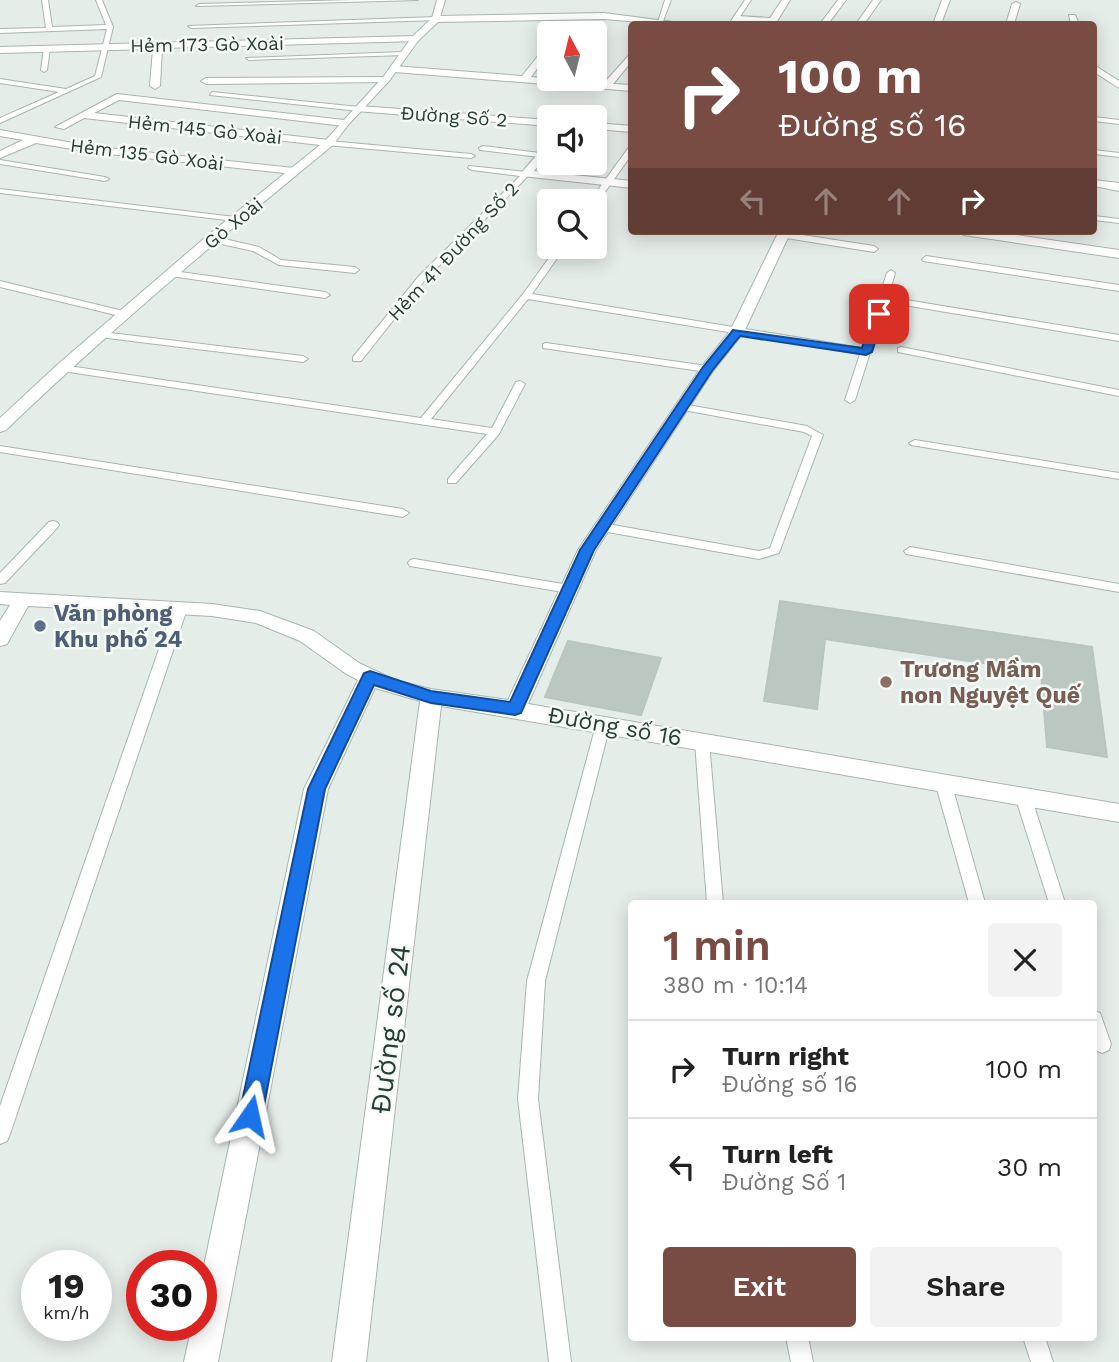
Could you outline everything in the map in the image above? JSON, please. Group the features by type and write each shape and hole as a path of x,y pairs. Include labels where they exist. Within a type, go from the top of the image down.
{"street":[{"path":"441,0 436,19 566,21 604,16 643,21"},
{"path":"773,21 786,0"},
{"path":"826,21 842,0"},
{"path":"862,21 877,0"},
{"path":"938,21 946,0"},
{"path":"1011,21 1016,4"},
{"path":"600,21 604,16"},
{"name":"Gò Xoài","path":"0,427 124,314 329,143 390,74 415,39 436,19"},
{"name":"Hẻm 173 Gò Xoài","path":"0,50 415,39"},
{"path":"155,86 158,46"},
{"path":"607,85 628,60"},
{"path":"525,79 537,62"},
{"path":"1097,68 1119,67"},
{"path":"1097,70 1119,86"},
{"path":"206,81 390,74 537,79"},
{"path":"607,86 628,88"},
{"path":"60,127 117,97 344,123"},
{"name":"Đường Số 2","path":"359,108 537,122"},
{"name":"Hẻm 145 Gò Xoài","path":"82,115 329,143"},
{"path":"607,127 628,129"},
{"name":"Hẻm 135 Gò Xoài","path":"0,133 90,149 294,171"},
{"path":"0,155 35,139"},
{"name":"Hẻm 41 Đường Số 2","path":"526,174 537,159"},
{"path":"526,174 628,185"},
{"path":"1097,183 1119,187"},
{"path":"515,709 587,550 707,369 737,332 783,235"},
{"path":"991,235 1119,254"},
{"path":"0,639 11,599"},
{"name":"Đường số 16","path":"11,599 245,614 273,621 307,636 352,668 370,677 431,697 515,709 1119,813"},
{"path":"201,1362 316,789 370,677"},
{"name":"Đường số 24","path":"349,1362 431,697"}],"lane":[{"path":"45,0 49,29"},
{"path":"0,121 98,78 110,27 99,0"},
{"path":"199,6 415,0"},
{"path":"660,21 667,0"},
{"path":"736,21 748,0"},
{"path":"191,26 436,19"},
{"path":"0,31 110,27"},
{"path":"44,69 47,48"},
{"path":"249,58 403,54"},
{"path":"0,81 66,91"},
{"path":"0,93 20,85"},
{"path":"212,94 359,108"},
{"path":"1097,110 1115,122"},
{"path":"1097,119 1115,122"},
{"path":"329,143 471,156"},
{"path":"483,148 537,155"},
{"path":"1097,152 1119,155"},
{"path":"602,189 628,154"},
{"path":"0,162 105,179"},
{"path":"472,168 526,174"},
{"name":"Hẻm 41 Đường Số 2","path":"356,359 422,278 526,174"},
{"path":"0,191 236,219"},
{"path":"1097,218 1119,222"},
{"path":"795,235 874,249"},
{"path":"211,239 273,255 279,261 355,270"},
{"path":"424,421 526,296 552,259"},
{"path":"926,259 1119,288"},
{"path":"850,400 891,272"},
{"path":"173,274 325,295"},
{"path":"0,285 124,314"},
{"path":"526,296 866,352"},
{"path":"884,299 1119,338"},
{"path":"102,335 303,359"},
{"path":"546,346 707,369"},
{"path":"901,350 1119,393"},
{"path":"62,368 495,432"},
{"path":"452,481 495,432 520,384"},
{"path":"602,527 759,555 775,550 818,435 807,429 682,407"},
{"path":"915,443 1119,476"},
{"path":"0,449 403,513"},
{"path":"0,580 53,526"},
{"path":"910,551 1119,588"},
{"path":"414,563 569,589"},
{"path":"0,1134 180,609"},
{"path":"560,1362 528,1099 536,981 603,725"},
{"path":"702,742 715,900"},
{"path":"943,782 976,900"},
{"path":"1023,796 1056,900"},
{"path":"1097,1028 1102,1044"},
{"path":"798,1341 802,1362"},
{"path":"1035,1341 1042,1362"}],"building":[{"path":"780,601 1092,647 1107,757 1047,747 1041,672 825,639 817,709 764,701"},
{"path":"568,641 661,658 641,715 545,697"}],"place":[{"name":"Văn phòng Khu phố 24","path":"40,626"},
{"name":"Trương Mầm non Nguyệt Quế","path":"886,682"}],"route":[{"path":"250,1116 316,789 370,677 409,692 431,697 515,709 587,550 707,369 737,332 866,352 879,314"}]}
